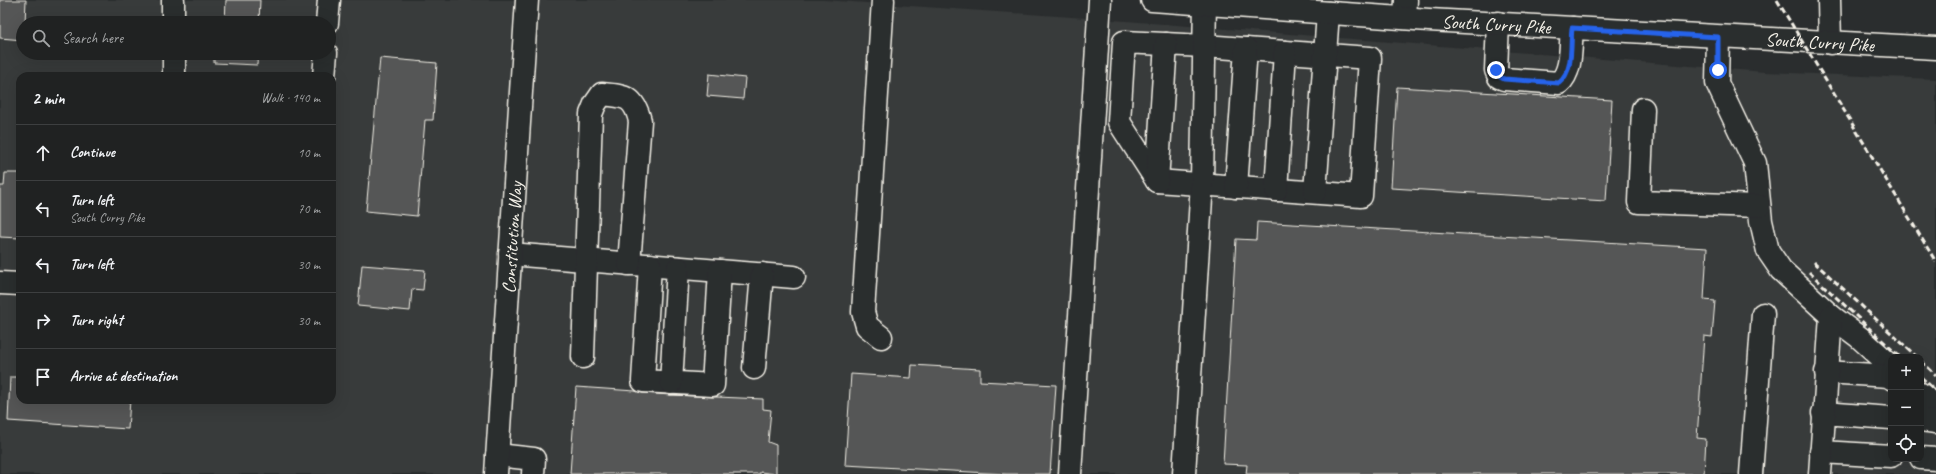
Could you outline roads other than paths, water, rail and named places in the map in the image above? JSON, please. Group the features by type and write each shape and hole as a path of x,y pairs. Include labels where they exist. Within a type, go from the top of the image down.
{"main road":[{"path":"173,0 174,16"},
{"path":"327,16 328,0"},
{"name":"Constitution Way","path":"496,465 527,0"},
{"path":"881,337 867,326 863,312 883,0"},
{"path":"1070,474 1100,0"},
{"name":"South Curry Pike","path":"1152,0 1205,2 1328,12 1405,9 1498,23 1718,37 1936,48"},
{"path":"1829,0 1830,43"},
{"path":"1184,474 1202,185 1205,2"},
{"path":"1315,192 1328,12"},
{"path":"1498,23 1496,70 1500,77 1504,79 1559,83 1568,71 1572,28"},
{"path":"1718,37 1717,83 1755,163 1759,206 1768,251 1781,270 1831,316 1859,337 1888,363"},
{"path":"1124,42 1204,46 1370,58 1361,196 1157,181 1119,122 1124,42"},
{"path":"1157,181 1166,44"},
{"path":"1236,187 1246,49"},
{"path":"1276,190 1286,52"},
{"path":"174,60 174,72"},
{"path":"324,72 325,60"},
{"path":"583,357 591,114 594,104 602,94 624,96 637,108 640,121 640,264 643,381 713,385 720,271"},
{"path":"1643,109 1639,202 1759,206"},
{"path":"510,254 794,277"},
{"path":"672,383 678,268"},
{"path":"754,368 762,274"},
{"path":"0,283 16,284"},
{"path":"1751,474 1763,314"},
{"path":"1820,474 1823,413 1831,316"},
{"path":"1826,372 1888,376"},
{"path":"1924,397 1936,408"},
{"path":"1924,409 1936,420"},
{"path":"1823,413 1888,418"},
{"path":"1924,420 1936,420"},
{"path":"1821,452 1888,456"},
{"path":"1924,458 1936,459"},
{"path":"496,465 534,459 533,474"}],"railway":[{"path":"1777,0 1936,262"},
{"path":"1814,262 1914,354"},
{"path":"1809,272 1897,354"},
{"path":"1924,364 1936,375"},
{"path":"1924,380 1936,391"}]}
